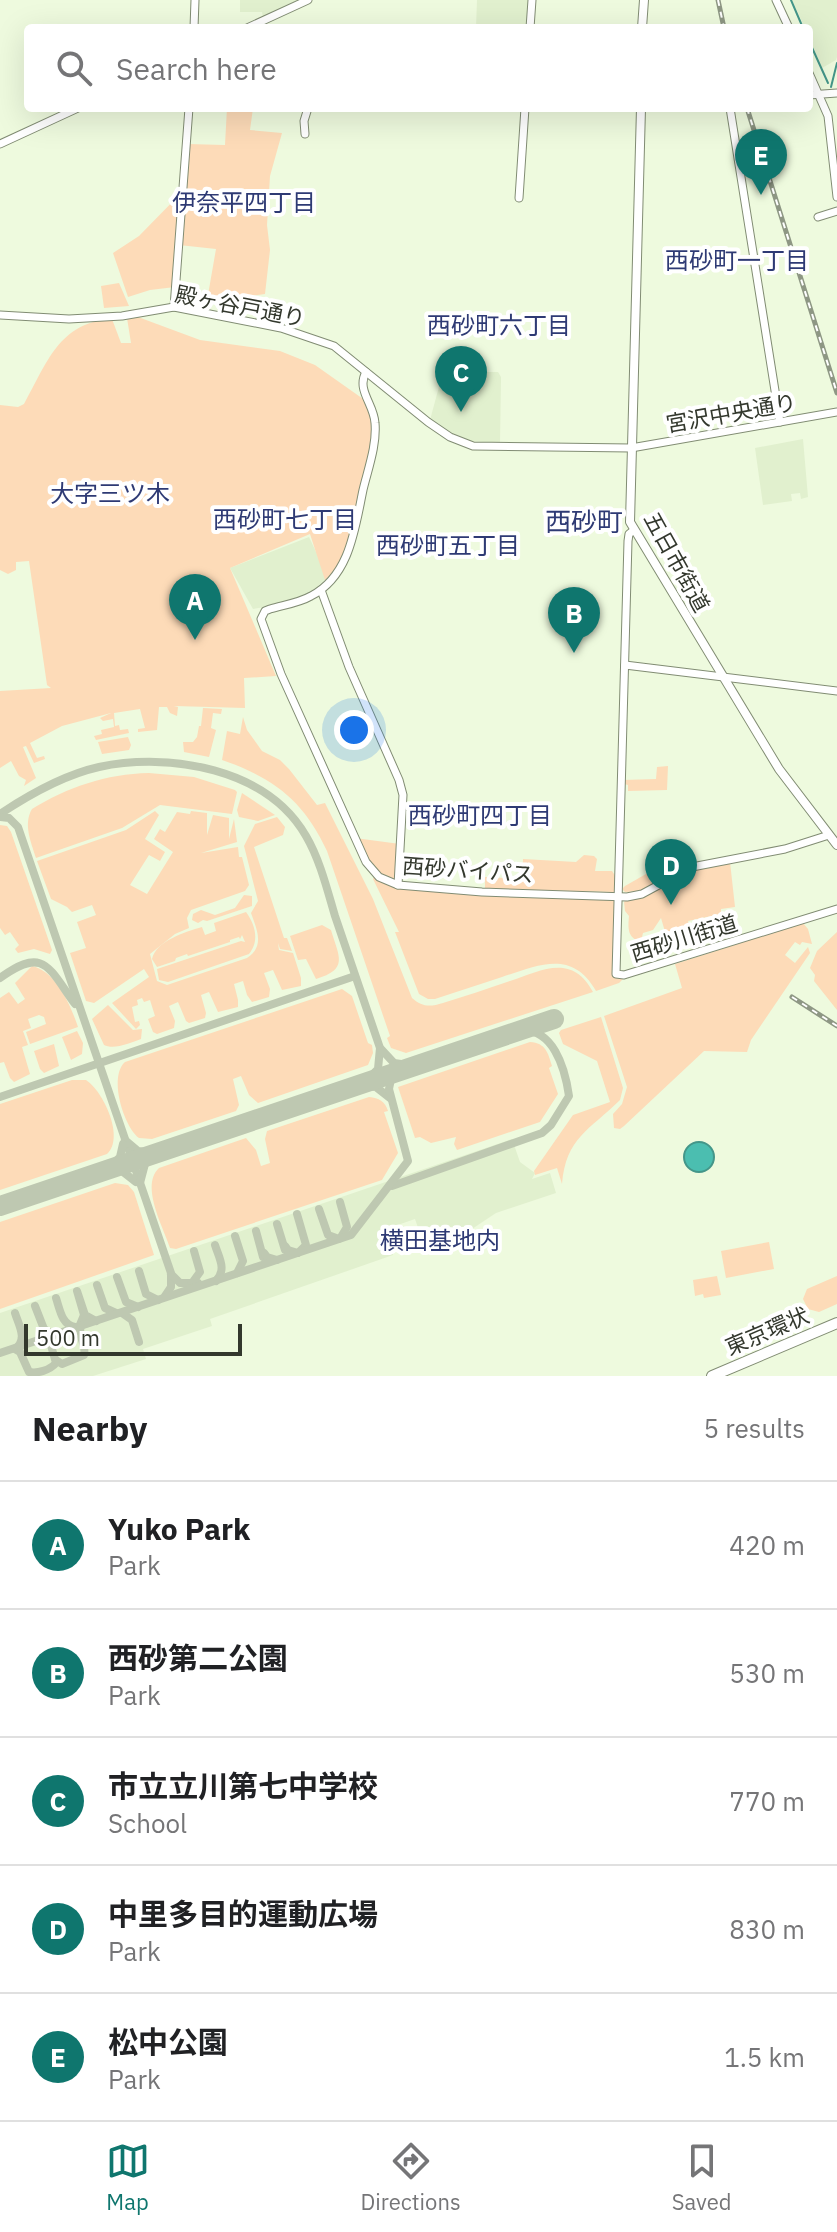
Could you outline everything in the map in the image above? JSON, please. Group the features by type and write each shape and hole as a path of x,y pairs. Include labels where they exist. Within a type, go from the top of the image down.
{"highway":[{"name":"東京環状","path":"712,1376 837,1325"},
{"name":"東京環状","path":"722,1376 837,1325"}],"main road":[{"path":"642,24 644,0"},
{"name":"五日市街道","path":"641,112 640,227 629,517 779,769 837,845"}],"street":[{"path":"194,24 195,0"},
{"path":"256,24 308,0"},
{"path":"530,24 532,0"},
{"path":"776,0 787,24"},
{"path":"813,79 822,94 828,116 837,197"},
{"path":"813,95 837,93"},
{"path":"0,144 69,112"},
{"path":"174,307 189,112"},
{"path":"305,134 307,112"},
{"path":"519,198 525,112"},
{"path":"731,112 780,422"},
{"path":"818,217 837,211"},
{"name":"殿ヶ谷戸通り","path":"0,315 69,319 122,316 174,307 276,327 334,346 428,422 467,444 631,448"},
{"name":"西砂バイパス","path":"366,372 363,392 373,408 375,433 347,558 321,590 307,598 265,611 261,619 366,862 379,877 398,885 482,892 642,894 692,867 785,849 829,835"},
{"name":"宮沢中央通り","path":"631,448 837,412"},
{"path":"618,896 628,537 634,530"},
{"path":"321,590 403,795 398,885"},
{"path":"625,665 837,691"},
{"name":"西砂川街道","path":"618,896 616,974 620,976 800,923 837,909"}],"shaded area":[{"path":"240,0 302,0 263,18 262,12 240,12"},
{"path":"477,0 528,0 526,24 476,24"},
{"path":"792,0 837,0 836,60 822,68 813,47 813,24 803,24"},
{"path":"227,112 252,112 250,130 282,133 270,176 267,225 270,250 265,294 231,299 208,295 216,249 179,245 175,287 128,297 113,253 139,236 184,190 188,144 225,145"},
{"path":"119,283 129,306 104,308 101,286"},
{"path":"138,317 200,340 280,351 315,365 366,401 375,433 344,563 325,580 310,534 230,568 276,676 244,678 245,708 174,706 178,707 177,716 170,713 167,707 159,707 157,730 138,732 138,729 145,728 140,709 114,713 115,726 119,725 120,730 128,729 129,733 96,740 94,736 102,734 101,730 114,727 113,719 103,721 100,718 111,713 62,726 30,743 37,758 44,756 45,759 34,763 26,746 23,747 36,778 24,786 26,780 19,776 11,761 0,768 0,691 51,688 47,685 29,561 16,562 16,570 8,574 0,570 0,405 18,407 24,404 57,347 79,328 112,319 121,343 131,343 127,318"},
{"path":"443,372 498,372 501,377 500,443 467,441 430,420"},
{"path":"803,439 808,497 801,499 800,493 791,494 792,501 763,505 755,448"},
{"path":"309,537 328,577 294,602 253,609 230,568"},
{"path":"203,708 222,709 221,714 213,713 211,728 216,730 209,757 184,752 183,742 193,742 197,737"},
{"path":"243,717 247,730 262,751 280,760 317,805 325,803 373,899 412,998 426,1005 438,1004 555,968 575,972 593,992 406,1053 391,1048 387,1038 390,1036 327,851 318,833 297,805 272,784 222,760 227,731 240,734"},
{"path":"128,737 129,750 102,754 98,742"},
{"path":"668,766 667,790 628,791 628,785 624,784 623,780 656,779 657,767"},
{"path":"149,773 194,777 235,790 232,814 160,805 122,828 36,858 28,827 32,809 88,783"},
{"path":"242,793 275,815 258,821 239,817 237,810"},
{"path":"155,811 159,815 145,839 165,852 160,861 149,855 130,885 147,894 173,852 154,839 160,829 165,832 177,812 190,814 191,811 207,813 207,835 213,815 229,818 229,839 234,819 237,842 201,853 238,847 249,885 245,891 191,910 187,918 189,928 175,934 150,954 157,981 167,985 247,958 253,953 258,937 251,913 258,901 244,846 255,824 277,817 285,827 283,835 254,847 284,938 287,938 292,951 280,949 278,943 279,950 293,953 301,986 282,990 273,970 264,973 270,989 269,997 252,1002 243,981 234,984 238,1007 218,1012 209,992 201,995 205,1018 189,1023 178,1002 169,1006 175,1021 174,1028 157,1034 153,1032 148,1019 155,1016 150,1000 144,1002 142,998 137,1000 138,1005 132,1007 135,1022 139,1021 140,1025 136,1029 112,1003 149,977 144,969 94,1003 86,1001 70,953 86,948 77,922 96,915 92,905 72,912 51,899 37,861 126,830"},
{"path":"0,825 7,826 11,832 52,950 50,954 34,949 18,953 15,949 19,945 10,932 5,935 0,928"},
{"path":"355,838 400,844 398,885 379,877"},
{"path":"584,855 597,859 595,871 612,871 618,880 615,892 485,889 485,877 522,879 523,859 576,862"},
{"path":"730,862 735,907 721,909 721,914 688,921 690,930 666,935 661,918 653,930 643,933 641,941 631,935 624,902 639,891 625,892 622,889 625,886 660,866 679,868 655,884 686,870"},
{"path":"375,875 393,886 611,898 616,903 614,975 617,978 626,976 619,983 596,991 576,969 565,965 542,965 428,999 419,994 395,932 399,932 373,879"},
{"path":"244,895 252,896 252,906 207,921 198,923 192,920 193,914 201,910 215,915 235,908"},
{"path":"246,912 255,933 249,954 168,982 159,980 157,969 245,942 242,935 240,939 187,954 157,967 152,959 165,942 202,927 205,935 216,931 214,923"},
{"path":"803,923 812,944 795,942 785,955 795,963 808,947 810,953 751,1040 747,1052 704,1051 624,1126 614,1128 613,1114 622,1104 627,1087 604,1016 682,988 675,964"},
{"path":"322,925 331,930 339,961 333,971 316,979 306,959 298,960 290,936"},
{"path":"837,932 837,1010 814,981 815,975 810,968 817,951"},
{"path":"32,966 41,969 55,982 67,1000 78,1027 30,1044 26,1032 46,1024 44,1017 39,1015 28,1019 31,1028 23,1031 28,1045 22,1047 30,1074 14,1082 4,1062 0,1063 0,998 9,992 18,1004 25,999 15,983"},
{"path":"342,989 352,996 368,1043 372,1045 373,1053 368,1065 258,1103 249,1095 241,1076 233,1079 239,1105 236,1111 152,1139 139,1138 133,1132 123,1113 118,1090 120,1069 125,1062"},
{"path":"108,1005 133,1030 142,1029 141,1039 117,1046 104,1045 92,1019"},
{"path":"601,1017 623,1088 620,1100 574,1145 564,1168 562,1184 557,1168 535,1175 534,1171 573,1115 610,1102 597,1061 563,1044 559,1033"},
{"path":"77,1031 83,1043 82,1054 71,1060 62,1037"},
{"path":"530,1042 540,1044 548,1053 552,1066 549,1068 558,1094 540,1122 457,1150 454,1144 456,1137 431,1143 420,1137 415,1138 398,1087"},
{"path":"54,1044 59,1066 44,1073 34,1051"},
{"path":"72,1080 86,1080 105,1104 114,1137 107,1154 0,1190 0,1104"},
{"path":"369,1097 381,1101 387,1108 388,1111 384,1112 398,1153 382,1180 176,1249 170,1248 152,1195 154,1176 159,1168 246,1138 256,1150 261,1166 270,1163 265,1139 267,1131"},
{"path":"512,1139 520,1162 535,1173 532,1179 550,1173 556,1193 496,1213 469,1231 424,1245 415,1219 386,1229 393,1255 210,1319 212,1326 143,1349 146,1359 93,1376 0,1376 0,1313"},
{"path":"115,1183 128,1185 134,1192 154,1255 0,1309 0,1222"},
{"path":"769,1242 774,1269 726,1278 721,1251"},
{"path":"717,1276 721,1295 695,1296 693,1280"},
{"path":"837,1276 837,1304 819,1312 808,1309 803,1299 807,1289"}],"water":[{"path":"699,1142 710,1146 714,1157 710,1168 699,1172 688,1168 684,1157 688,1146"}],"waterway":[{"path":"791,0 801,24"},
{"path":"813,50 828,83"},
{"path":"831,87 837,63"}],"taxiway":[{"path":"0,814 60,780 99,767 126,763 185,764 214,770 242,780 267,794 289,813 306,836 323,875 380,1048 378,1069 364,1083"},
{"path":"0,817 9,818 18,827 171,1273 171,1287 165,1296"},
{"path":"0,978 26,963 36,962 51,971 75,1004"},
{"path":"0,1097 355,976"},
{"path":"392,1186 542,1133 551,1125 569,1096 564,1073 548,1042 530,1031 518,1031"},
{"path":"381,1049 394,1063 415,1066"},
{"path":"0,1353 351,1235 408,1161 389,1089 392,1074"},
{"path":"357,1085 376,1087 390,1098"},
{"path":"125,1140 138,1151 155,1153"},
{"path":"108,1169 120,1157 123,1144"},
{"path":"140,1183 145,1164 160,1152"},
{"path":"104,1171 122,1171 136,1182"},
{"path":"340,1202 347,1227 341,1237"},
{"path":"319,1209 328,1235 339,1239"},
{"path":"285,1246 298,1253 306,1245 297,1214"},
{"path":"277,1224 285,1250"},
{"path":"256,1231 263,1257"},
{"path":"235,1236 243,1261 237,1273"},
{"path":"215,1245 222,1268 216,1281"},
{"path":"192,1283 200,1272 194,1251"},
{"path":"264,1253 277,1260"},
{"path":"139,1271 146,1294 158,1300"},
{"path":"171,1274 180,1283 198,1283"},
{"path":"117,1277 126,1302 138,1307"},
{"path":"97,1285 105,1308 116,1313"},
{"path":"79,1327 84,1315 77,1291 85,1315 96,1321"},
{"path":"56,1298 64,1320 75,1327"},
{"path":"35,1306 44,1329 54,1335"},
{"path":"15,1313 22,1337 15,1349 20,1352 29,1372 43,1371 56,1363 50,1342 45,1338"},
{"path":"122,1313 132,1320 139,1342"},
{"path":"56,1360 62,1364 84,1355 81,1326"}],"runway":[{"path":"0,1206 554,1019"}],"railway":[{"path":"718,0 723,24"},
{"path":"748,112 837,393"},
{"path":"792,997 837,1026"}],"place":[{"name":"松中公園","path":"761,195"},
{"name":"市立立川第七中学校","path":"461,412"},
{"name":"Yuko Park","path":"195,640"},
{"name":"西砂第二公園","path":"574,653"},
{"name":"中里多目的運動広場","path":"671,905"}],"district":[{"name":"伊奈平四丁目","path":"244,203"},
{"name":"西砂町一丁目","path":"737,261"},
{"name":"西砂町六丁目","path":"499,326"},
{"name":"大字三ツ木","path":"110,494"},
{"name":"西砂町七丁目","path":"285,520"},
{"name":"西砂町","path":"584,522"},
{"name":"西砂町五丁目","path":"448,546"},
{"name":"西砂町四丁目","path":"480,816"},
{"name":"横田基地内","path":"440,1241"}]}
